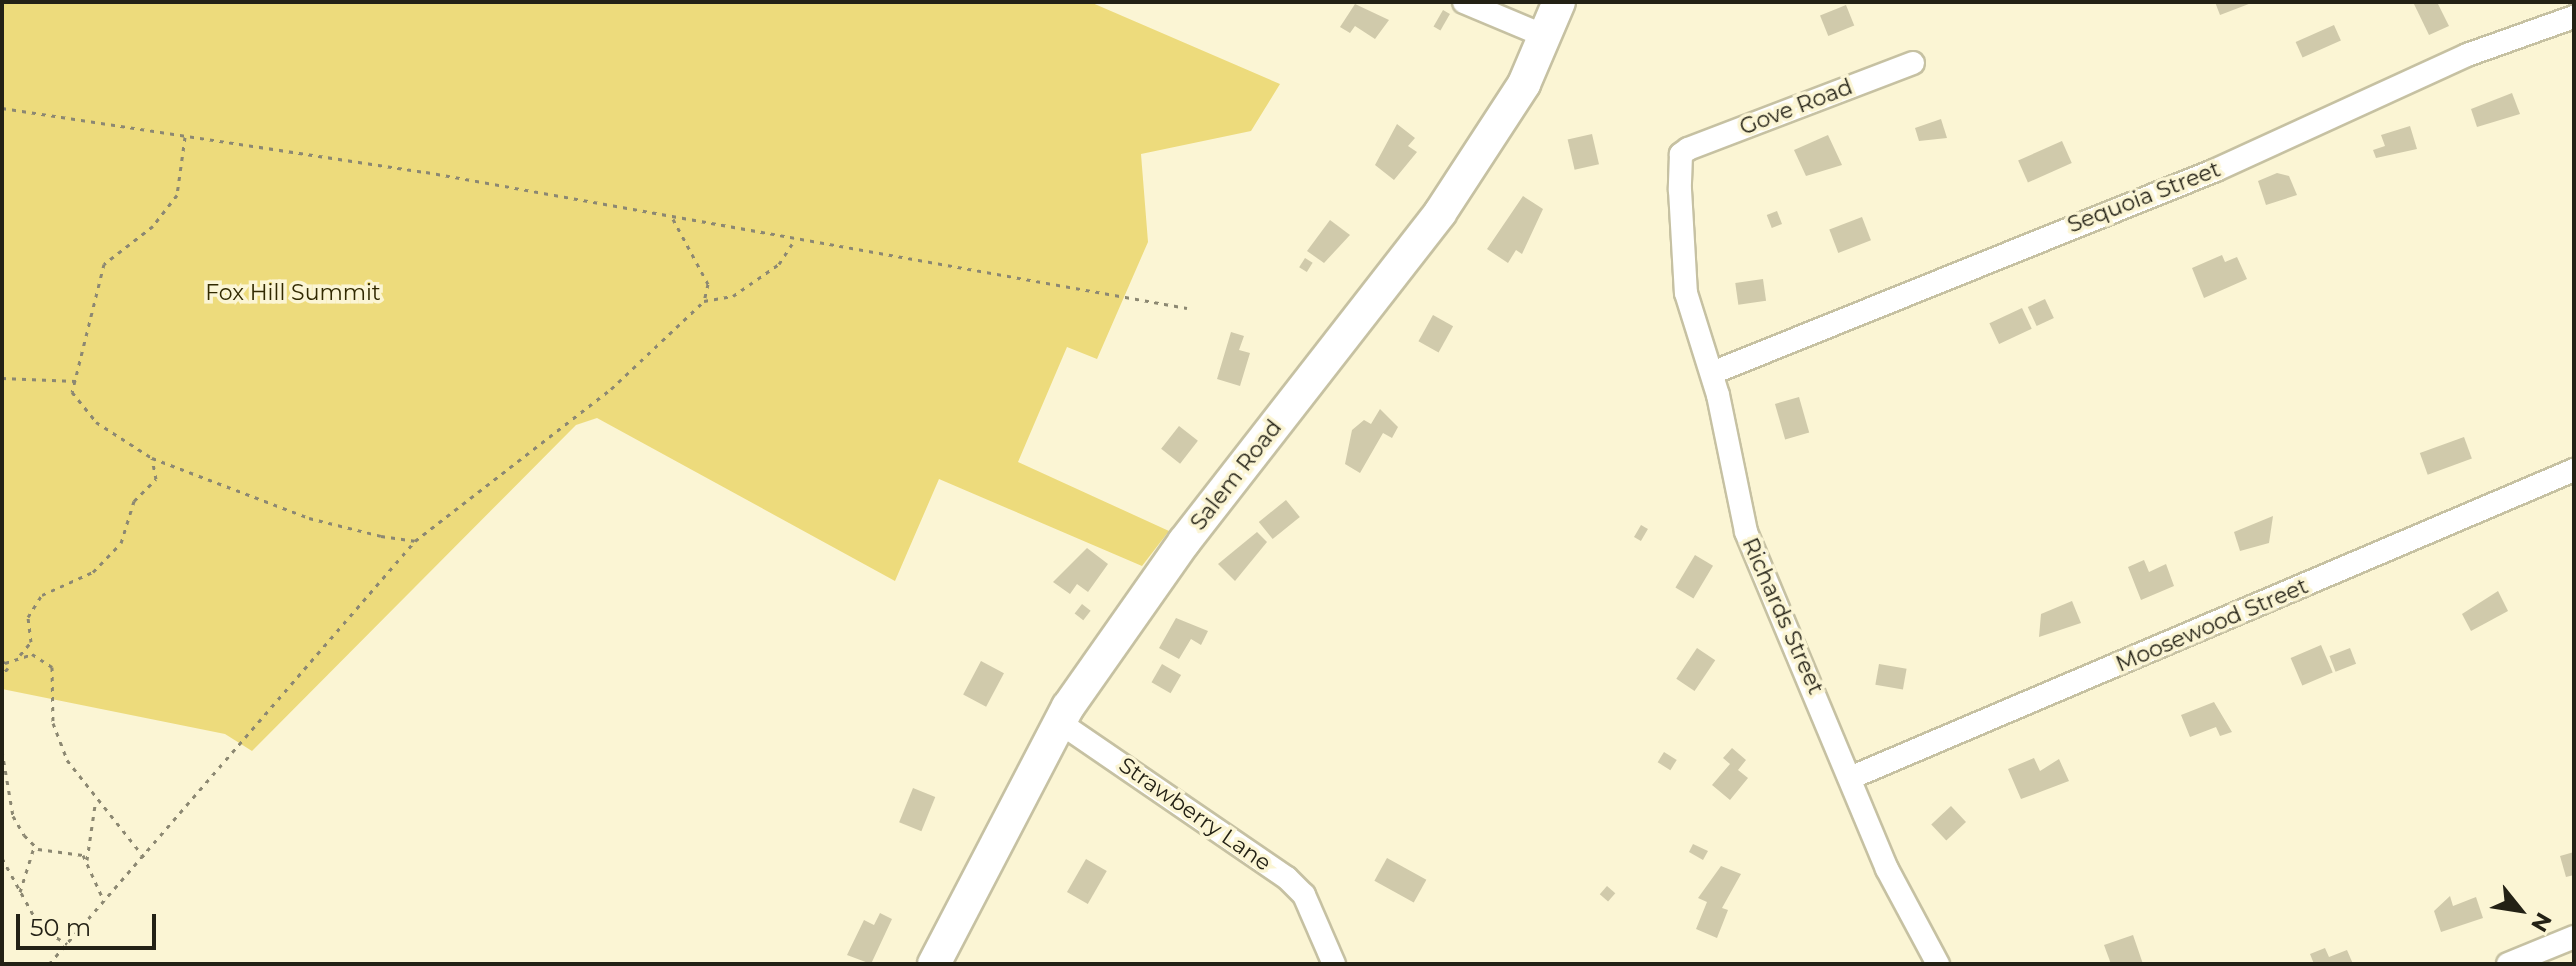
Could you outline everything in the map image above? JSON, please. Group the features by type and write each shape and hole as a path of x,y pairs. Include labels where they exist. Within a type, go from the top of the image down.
{"main road":[{"name":"Salem Road","path":"934,964 1059,722 1184,542 1416,247 1524,84 1559,2"}],"street":[{"path":"1464,2 1545,36"},
{"name":"Sequoia Street","path":"1712,373 2216,170 2467,55 2574,17"},
{"name":"Gove Road","path":"1681,154 1913,63"},
{"name":"Richards Street","path":"1681,154 1686,293 1712,373 1746,532 1909,919 1938,964"},
{"name":"Moosewood Street","path":"1850,778 2574,470"},
{"name":"Strawberry Lane","path":"1059,722 1287,878 1304,895 1334,964"},
{"path":"2508,964 2574,937"}],"path":[{"path":"2,108 795,239 1187,308"},
{"path":"185,137 177,195 153,226 104,264 72,392 96,422 152,458 309,518 415,541"},
{"path":"49,964 415,541 611,389 704,301 708,284 673,219"},
{"path":"704,301 733,296 779,264 795,239"},
{"path":"2,378 76,381"},
{"path":"2,675 4,661 19,655 31,642 28,617 42,595 102,566 121,543 134,501 156,479 152,458"},
{"path":"19,655 52,667 57,740 95,805 144,857"},
{"path":"2,751 13,816 34,847"},
{"path":"87,861 95,805"},
{"path":"34,847 75,850 87,861 104,901"},
{"path":"20,892 34,847"},
{"path":"2,858 40,927 67,944"}],"green space":[{"name":"Fox Hill Summit","path":"2,2 1090,2 1280,84 1251,131 1141,154 1148,242 1097,359 1067,347 1018,462 1169,531 1142,566 939,479 895,581 597,418 576,425 252,751 225,734 2,689"}],"building":[{"path":"2215,2 2254,2 2220,15"},
{"path":"2413,2 2437,2 2449,26 2429,35"},
{"path":"1355,4 1389,20 1375,39 1355,26 1350,33 1340,27"},
{"path":"1846,5 1854,25 1828,36 1820,15"},
{"path":"1443,10 1450,14 1440,30 1434,26"},
{"path":"2334,25 2341,41 2303,58 2296,42"},
{"path":"2512,93 2520,114 2477,127 2471,109"},
{"path":"1941,119 1947,138 1919,141 1915,128"},
{"path":"1397,124 1415,138 1408,146 1417,152 1394,180 1375,165"},
{"path":"2410,126 2417,149 2376,158 2373,150 2385,146 2381,135"},
{"path":"1592,134 1599,164 1575,170 1568,140"},
{"path":"1828,135 1842,165 1806,176 1794,150"},
{"path":"2062,141 2072,163 2028,182 2018,161"},
{"path":"2277,173 2289,176 2297,195 2266,205 2258,181"},
{"path":"1523,196 1543,209 1522,254 1516,250 1508,263 1487,249"},
{"path":"1777,211 1782,224 1772,228 1767,215"},
{"path":"1862,217 1871,240 1838,253 1829,230"},
{"path":"1330,220 1350,235 1324,263 1307,251"},
{"path":"2222,255 2225,262 2237,257 2247,279 2204,298 2192,268"},
{"path":"1305,258 1313,263 1307,272 1299,267"},
{"path":"1763,279 1766,301 1738,305 1735,283"},
{"path":"2045,299 2054,318 2037,326 2028,307"},
{"path":"2022,308 2032,329 1999,344 1989,323"},
{"path":"1433,315 1453,326 1439,352 1418,341"},
{"path":"1231,332 1244,336 1239,350 1250,353 1240,386 1217,379"},
{"path":"1799,397 1809,433 1785,439 1775,404"},
{"path":"1380,409 1398,427 1392,438 1383,433 1360,473 1345,464 1352,430 1364,420 1371,424"},
{"path":"1179,426 1198,441 1180,464 1161,449"},
{"path":"2464,437 2472,459 2428,475 2420,453"},
{"path":"1286,500 1300,517 1273,539 1259,522"},
{"path":"2273,516 2269,543 2240,551 2234,532"},
{"path":"1641,525 1648,529 1641,541 1634,537"},
{"path":"1257,532 1267,542 1235,581 1218,564"},
{"path":"1087,548 1108,564 1088,592 1077,584 1070,594 1053,582"},
{"path":"1695,555 1713,566 1693,598 1675,588"},
{"path":"2144,560 2149,572 2166,564 2174,586 2141,600 2128,567"},
{"path":"2498,591 2508,611 2471,631 2462,614"},
{"path":"2072,601 2081,623 2039,637 2041,614"},
{"path":"1082,604 1091,611 1083,620 1075,613"},
{"path":"1176,618 1208,631 1201,645 1191,639 1179,659 1159,648"},
{"path":"2321,645 2333,673 2302,686 2291,658"},
{"path":"1697,648 1715,660 1695,691 1676,679"},
{"path":"2350,648 2356,664 2336,672 2329,656"},
{"path":"981,661 1004,673 986,707 963,695"},
{"path":"1162,664 1181,675 1171,693 1152,682"},
{"path":"1879,664 1907,669 1903,690 1875,685"},
{"path":"2214,702 2232,732 2220,736 2216,727 2190,737 2181,715"},
{"path":"1732,748 1746,760 1738,770 1748,778 1730,800 1712,785 1730,764 1723,758"},
{"path":"1664,752 1677,760 1670,770 1658,762"},
{"path":"2034,758 2040,771 2059,759 2069,781 2021,799 2008,769"},
{"path":"913,788 935,797 921,831 899,822"},
{"path":"1951,806 1966,822 1946,841 1931,824"},
{"path":"1693,844 1708,851 1703,860 1689,852"},
{"path":"2574,852 2574,875 2566,877 2560,856"},
{"path":"1387,858 1426,880 1414,903 1374,881"},
{"path":"1086,859 1107,871 1088,904 1067,892"},
{"path":"1721,866 1741,874 1722,908 1728,910 1717,938 1696,929 1707,902 1698,898"},
{"path":"1607,886 1615,893 1608,902 1600,894"},
{"path":"2450,896 2453,906 2476,897 2483,918 2441,932 2434,911"},
{"path":"880,913 892,919 871,964 847,955 864,920 874,925"},
{"path":"2133,935 2143,964 2111,964 2104,945"},
{"path":"2325,948 2329,957 2347,950 2353,964 2314,964 2310,954"}]}
